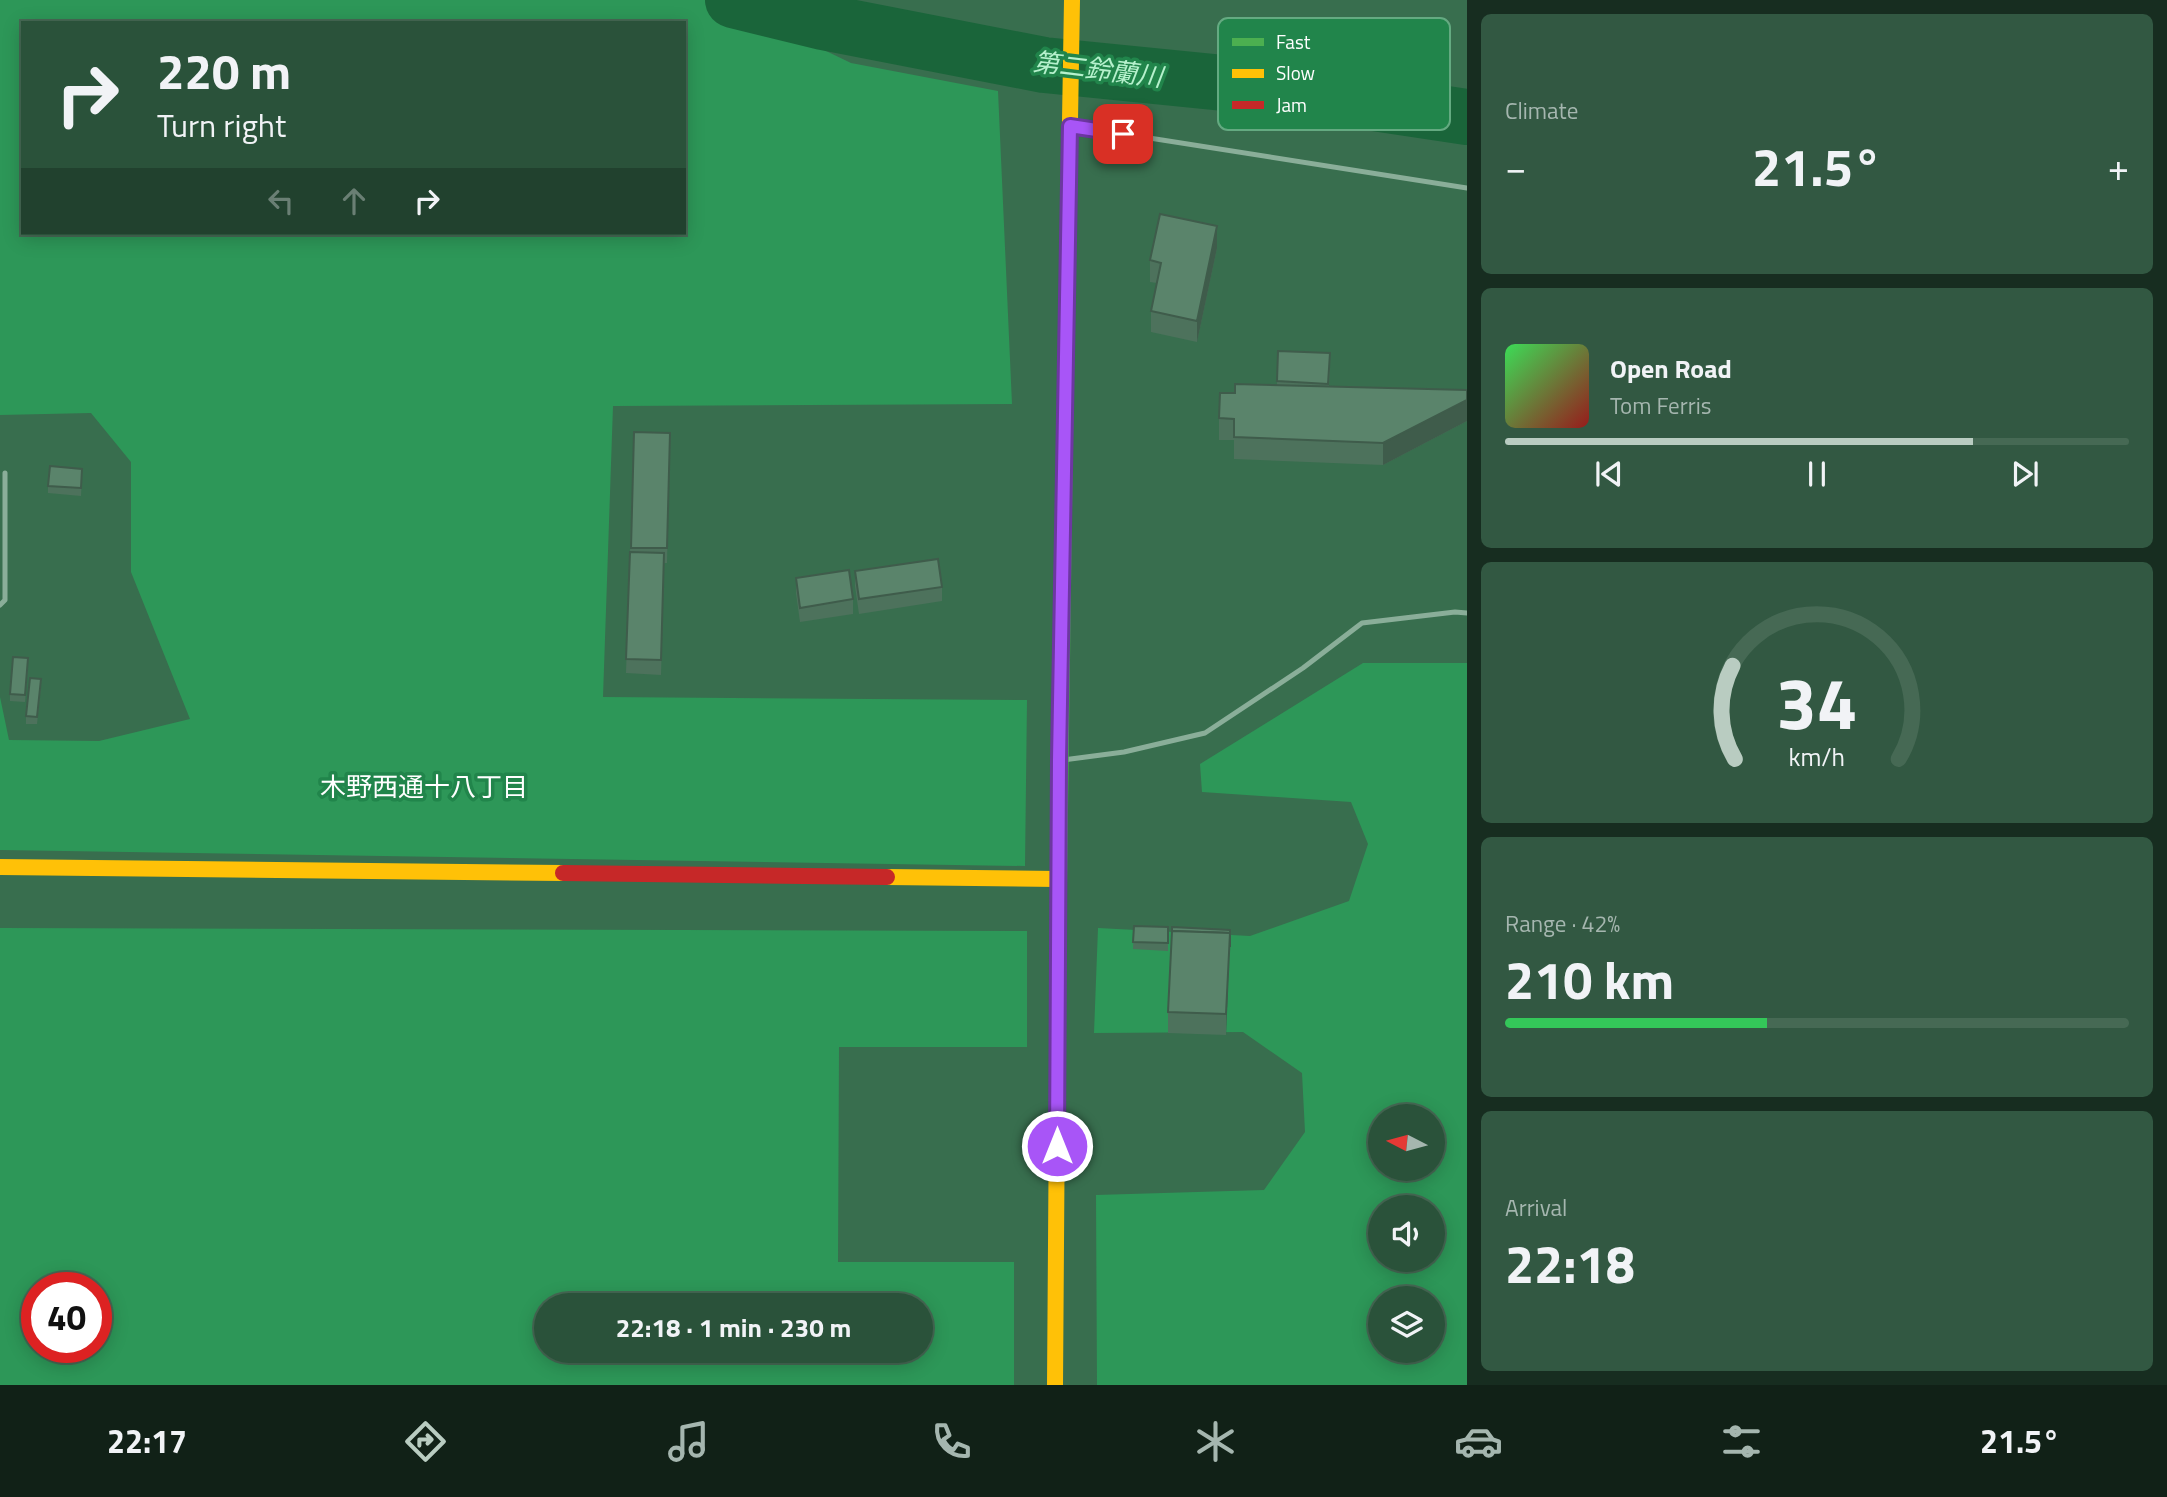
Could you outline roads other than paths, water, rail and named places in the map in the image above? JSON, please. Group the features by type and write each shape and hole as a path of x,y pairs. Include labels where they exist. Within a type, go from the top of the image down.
{"street":[{"path":"1055,1385 1059,760 1072,0"},
{"path":"0,867 1058,879"}],"lane":[{"path":"1070,126 1467,188"},
{"path":"0,605 5,600 5,473"},
{"path":"1059,760 1124,752 1205,733 1303,668 1362,623 1467,612"}],"waterway":[{"name":"第二鈴蘭川","path":"733,0 823,22 1044,65 1218,82"},
{"name":"第二鈴蘭川","path":"1450,114 1467,117"}],"district":[{"name":"木野西通十八丁目","path":"424,786"}]}
